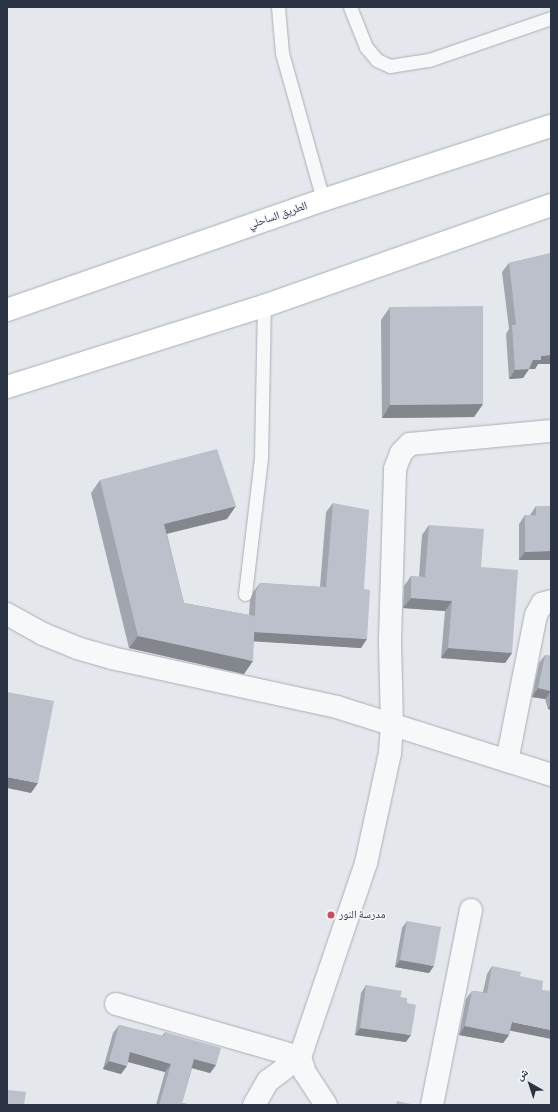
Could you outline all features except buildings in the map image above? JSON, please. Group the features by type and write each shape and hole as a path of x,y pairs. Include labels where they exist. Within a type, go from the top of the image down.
{"highway":[{"name":"الطريق الساحلي","path":"7,310 323,200 551,126"},
{"path":"7,387 264,306 551,205"}],"street":[{"path":"254,1105 268,1081 300,1057 366,863 386,772 392,724 390,640 393,484 395,469 401,453 410,444 426,441 551,431"},
{"path":"507,762 536,615 542,604 551,601"},
{"path":"7,614 50,637 112,658 337,707 551,775"},
{"path":"432,1105 471,910"},
{"path":"116,1004 300,1057"},
{"path":"300,1057 305,1073 326,1105"}],"lane":[{"path":"278,7 282,53 323,200"},
{"path":"350,7 366,47 377,60 390,66 429,60 551,18"},
{"path":"245,594 261,458 264,306"}],"place":[{"name":"مدرسة النور","path":"331,915"}]}
